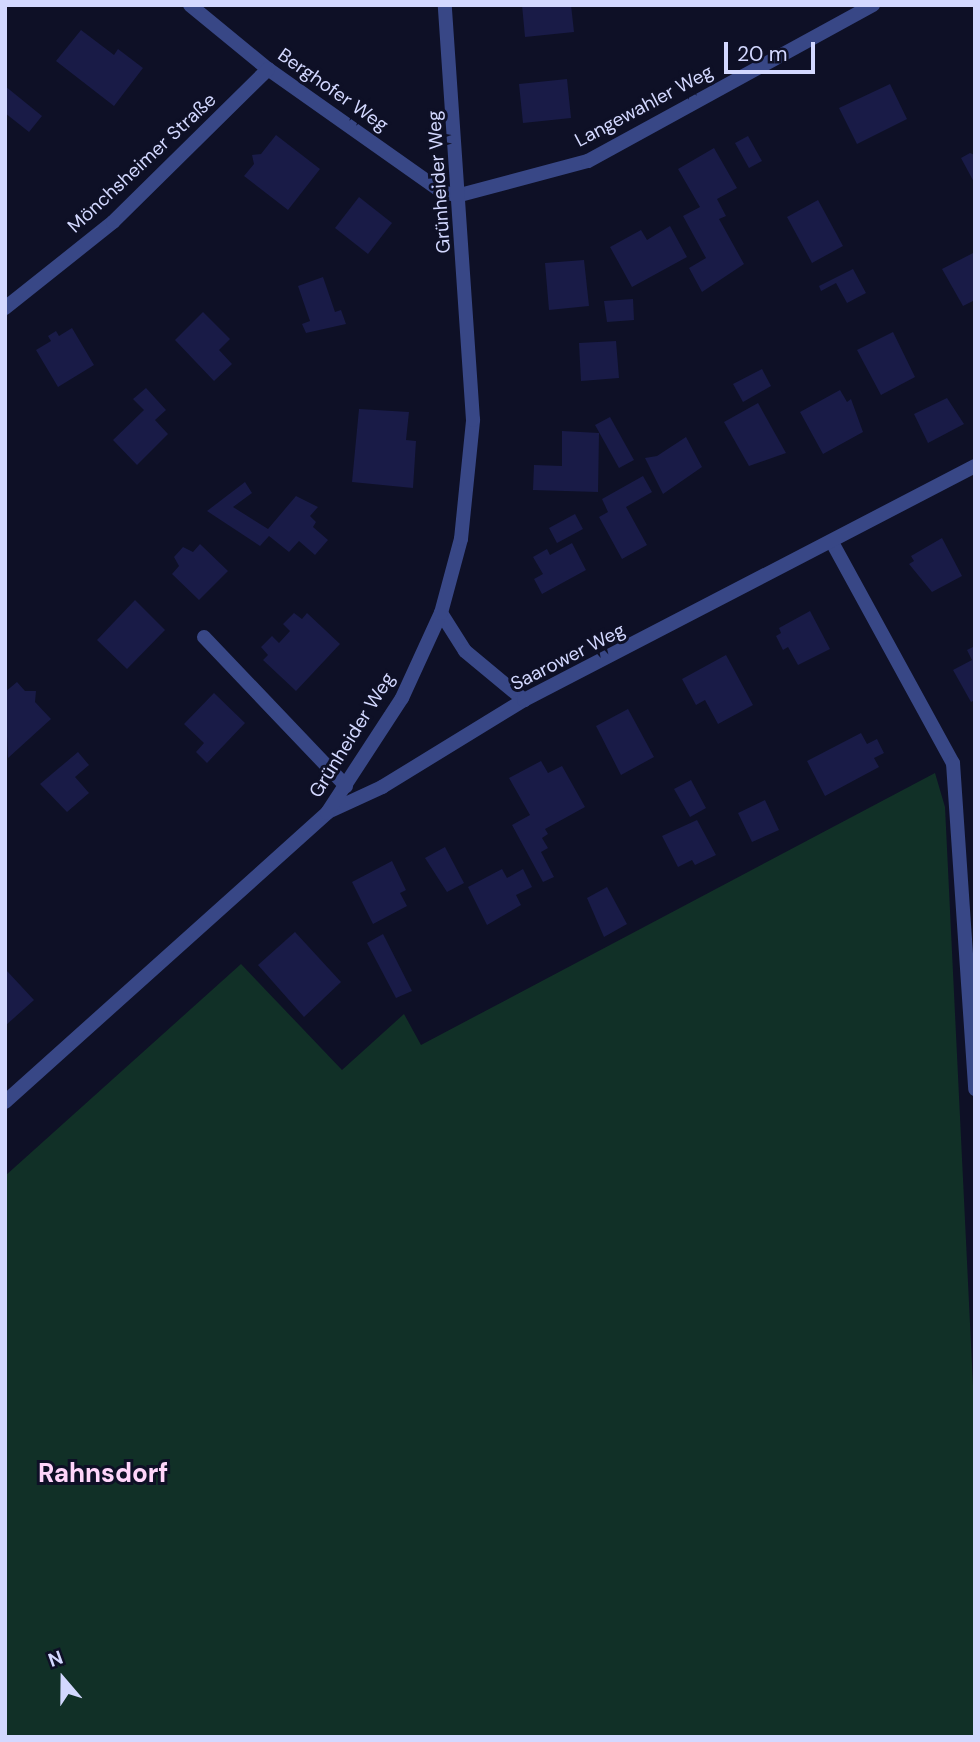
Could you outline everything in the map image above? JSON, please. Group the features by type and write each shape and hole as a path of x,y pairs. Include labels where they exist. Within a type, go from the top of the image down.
{"street":[{"name":"Berghofer Weg","path":"190,5 268,69 444,193 460,195"},
{"name":"Grünheider Weg","path":"5,1102 327,813 402,698 441,613 461,539 473,420 460,195 445,5"},
{"name":"Langewahler Weg","path":"460,195 588,161 873,5"},
{"name":"Mönchsheimer Straße","path":"5,308 113,222 268,69"},
{"name":"Saarower Weg","path":"327,813 382,787 524,700 832,544 975,466"},
{"path":"832,544 946,750 956,787 975,1089"},
{"path":"441,613 465,651 524,700"},
{"path":"204,637 346,786"}],"green space":[{"path":"935,773 945,807 975,1427 975,1737 5,1737 5,1176 241,964 342,1070 404,1014 421,1045"}],"building":[{"path":"522,5 571,5 574,32 525,37"},
{"path":"81,30 114,55 118,49 143,68 114,106 56,61"},
{"path":"567,79 571,118 523,123 519,84"},
{"path":"890,84 907,119 857,144 839,108"},
{"path":"5,86 42,116 29,132 5,113"},
{"path":"276,135 320,169 288,210 244,176 254,164 252,155 261,154"},
{"path":"748,136 762,161 749,168 735,143"},
{"path":"714,148 737,188 717,199 726,216 719,219 744,264 702,292 689,268 706,258 683,216 700,207 678,169"},
{"path":"970,153 975,155 975,184 961,158"},
{"path":"359,197 392,223 368,254 335,228"},
{"path":"818,200 843,246 812,263 787,217"},
{"path":"670,226 687,257 632,287 610,247 641,230 647,240"},
{"path":"975,252 975,300 963,306 942,269"},
{"path":"584,260 589,306 549,310 545,263"},
{"path":"853,269 866,293 847,303 836,283 821,291 819,286"},
{"path":"323,277 335,312 341,310 346,324 306,333 302,324 310,321 298,286"},
{"path":"633,299 634,320 607,322 604,301"},
{"path":"203,312 230,339 219,350 232,364 214,381 175,340"},
{"path":"72,328 94,365 58,387 36,350 51,341 48,336 56,331 59,336"},
{"path":"893,332 915,377 881,395 857,350"},
{"path":"616,341 619,378 581,381 579,343"},
{"path":"762,369 771,386 743,402 733,384"},
{"path":"146,388 166,410 155,420 168,434 137,465 113,440 144,410 133,399"},
{"path":"840,390 847,402 851,399 863,432 823,454 800,412"},
{"path":"947,398 964,424 928,443 914,414"},
{"path":"758,403 786,453 749,466 724,422"},
{"path":"359,409 409,412 406,440 416,441 413,488 352,482"},
{"path":"610,417 634,460 619,468 595,425"},
{"path":"562,431 599,433 598,492 533,490 534,465 562,466"},
{"path":"686,437 702,467 663,494 645,458 657,456"},
{"path":"643,476 652,492 626,507 647,545 622,559 599,517 608,512 602,499"},
{"path":"245,482 252,493 233,507 268,529 296,496 318,507 310,516 316,522 313,527 328,540 315,555 299,541 289,552 269,536 260,546 207,511"},
{"path":"575,514 583,529 557,543 549,528"},
{"path":"942,538 962,576 932,592 909,564 914,561 911,556"},
{"path":"572,543 586,570 542,594 534,579 543,574 533,557 547,549 550,555"},
{"path":"200,544 228,571 199,600 172,574 179,566 174,557 183,547 193,552"},
{"path":"135,600 165,630 127,669 97,640"},
{"path":"810,611 830,649 798,665 788,647 783,650 776,636 781,633 779,628"},
{"path":"294,613 302,619 307,613 340,644 296,691 263,660 268,655 261,647 272,636 279,643 290,631 283,624"},
{"path":"975,646 975,700 971,702 953,670 972,660 967,650"},
{"path":"726,655 753,705 718,724 705,700 696,705 682,679"},
{"path":"17,682 25,691 36,691 35,702 51,719 8,758 5,692"},
{"path":"214,693 245,723 207,763 196,752 204,743 184,724"},
{"path":"628,709 654,757 621,775 596,726"},
{"path":"861,733 867,744 877,739 884,753 874,758 879,767 825,796 807,761"},
{"path":"78,752 89,765 75,777 89,793 67,812 40,784"},
{"path":"541,761 548,773 562,766 585,807 545,829 548,834 542,838 548,848 541,852 554,877 543,882 512,825 530,815 509,778"},
{"path":"691,780 706,808 690,817 674,789"},
{"path":"765,800 779,830 752,842 738,813"},
{"path":"697,820 716,855 695,865 692,860 678,867 662,836"},
{"path":"445,847 464,883 447,892 425,858"},
{"path":"392,861 406,890 400,893 407,906 373,924 352,882"},
{"path":"502,869 507,878 523,869 532,887 516,895 521,905 487,925 468,887"},
{"path":"607,887 627,924 604,937 587,898"},
{"path":"295,932 341,982 304,1017 258,965"},
{"path":"383,934 412,991 396,998 367,943"},
{"path":"7,971 34,1000 5,1026 5,972"}],"district":[{"name":"Rahnsdorf","path":"103,1474"}]}
